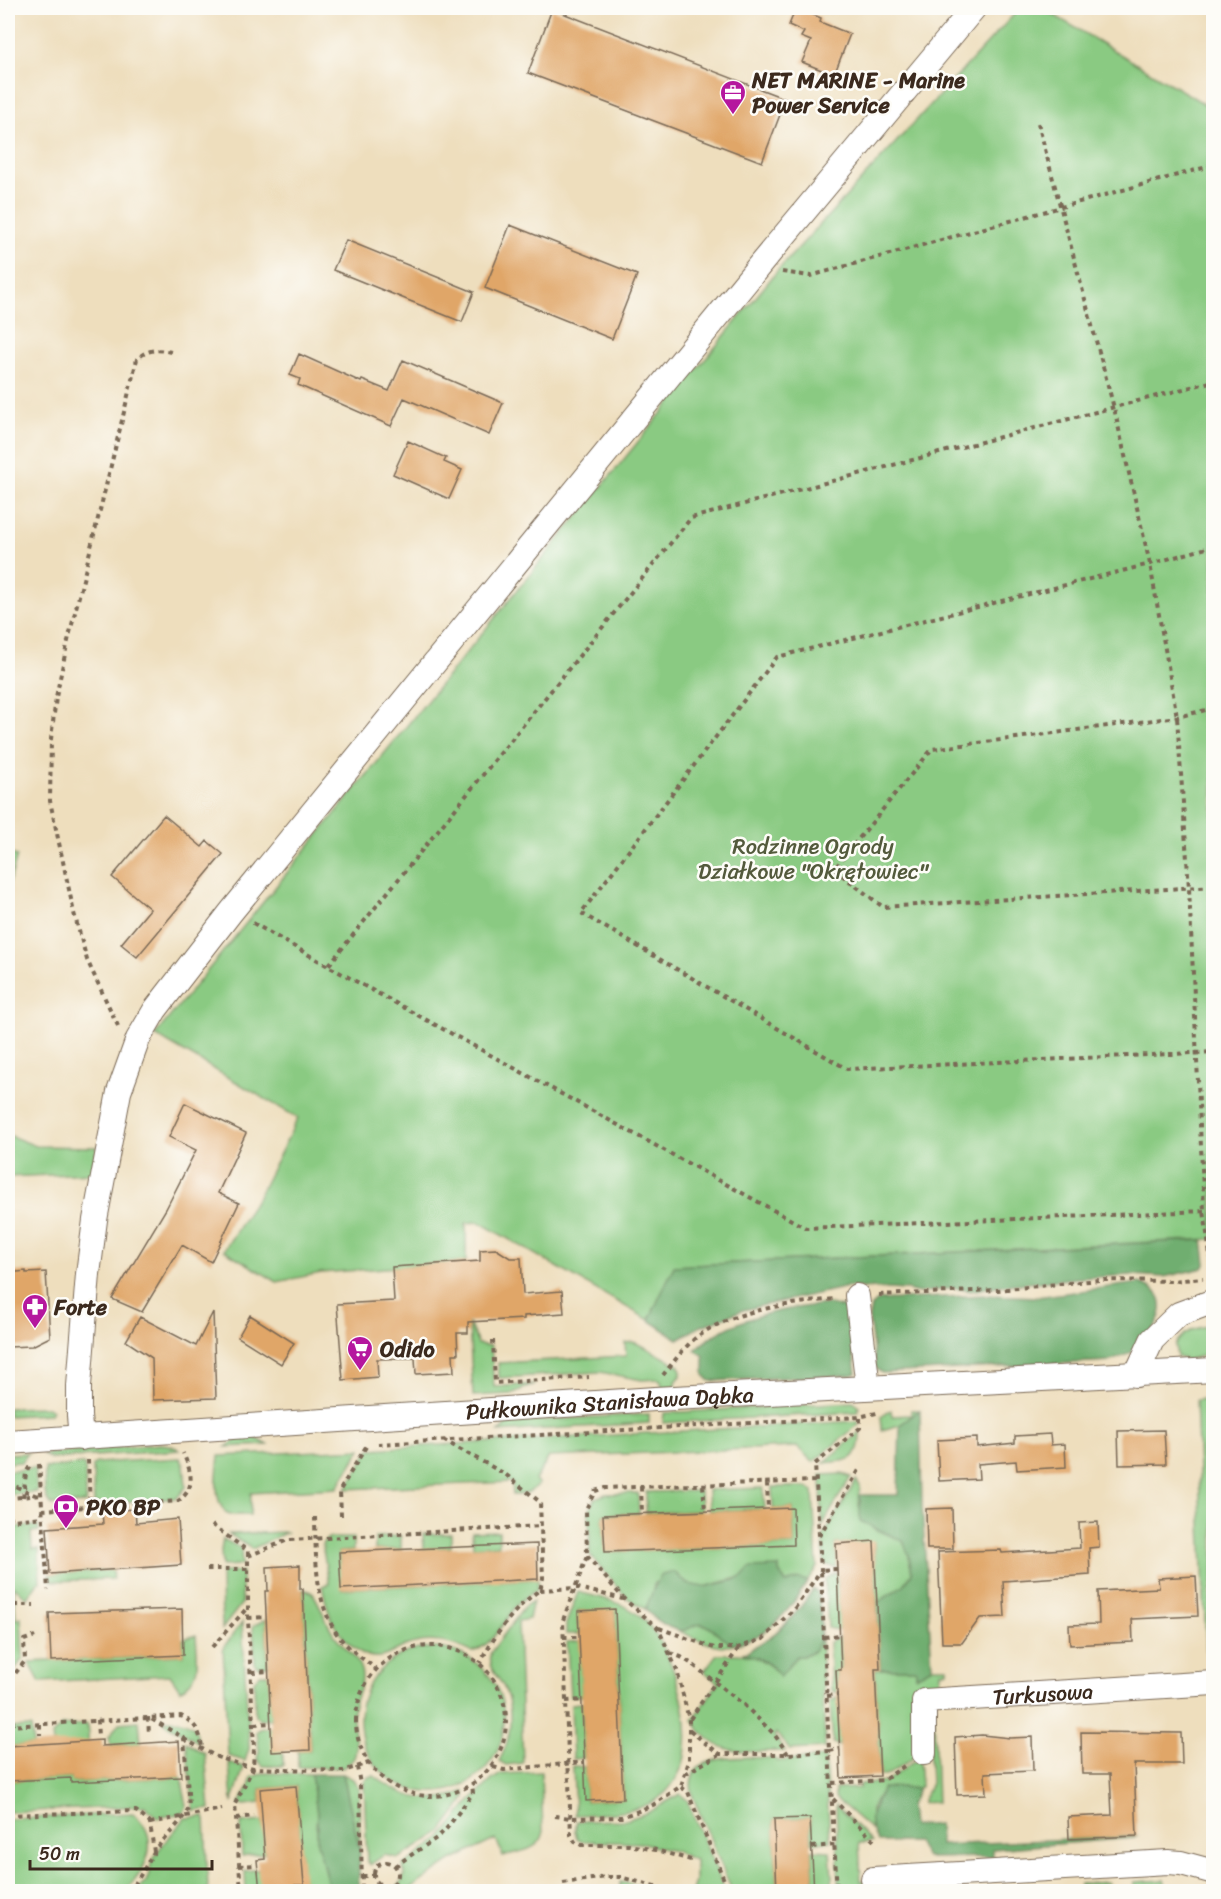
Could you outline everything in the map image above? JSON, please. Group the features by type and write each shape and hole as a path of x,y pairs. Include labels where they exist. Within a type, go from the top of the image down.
{"street":[{"path":"85,1449 79,1416 79,1386 95,1220 119,1092 138,1039 155,1011 231,912 763,261 975,8"},
{"path":"858,1296 868,1387"},
{"path":"1136,1375 1152,1340 1179,1314 1214,1301"},
{"name":"Pułkownika Stanisława Dąbka","path":"8,1442 85,1449 586,1403 1214,1370"},
{"name":"Turkusowa","path":"924,1753 924,1701 1214,1683"},
{"path":"873,1879 1168,1862 1214,1872"}],"path":[{"path":"659,1379 699,1335 723,1322 751,1312 784,1305 858,1296 997,1290 1098,1280 1173,1281 1213,1278 1204,1210 1189,888 1177,717 1150,564 1114,408 1038,123"},
{"path":"763,261 786,273 810,276 1214,165"},
{"path":"138,1039 119,1028 87,960 74,913 50,801 51,739 56,698 67,645 137,359 147,351 171,352"},
{"path":"328,966 691,518 1214,381"},
{"path":"1214,546 777,657 581,913 848,1069 1214,1052"},
{"path":"1214,708 1177,717 932,750 834,869 883,907 1214,886"},
{"path":"231,912 806,1228 1204,1210"},
{"path":"494,1340 495,1383 600,1376"},
{"path":"355,1445 860,1417 882,1412"},
{"path":"837,1892 815,1464 860,1428 860,1417"},
{"path":"442,1440 505,1474 540,1502 543,1578 540,1590"},
{"path":"341,1516 340,1490 366,1445"},
{"path":"85,1449 90,1507"},
{"path":"42,1510 178,1501 187,1495 191,1484 189,1467 183,1454"},
{"path":"39,1463 48,1590"},
{"path":"23,1497 26,1473 31,1464"},
{"path":"819,1537 861,1467"},
{"path":"691,1860 629,1845 581,1845 575,1842 571,1835 563,1620 587,1556 586,1509 596,1491 605,1488 816,1481"},
{"path":"8,1483 35,1496"},
{"path":"767,1483 768,1509"},
{"path":"703,1485 705,1511"},
{"path":"641,1486 642,1513"},
{"path":"8,1510 11,1498 41,1495"},
{"path":"8,1516 14,1520 42,1517"},
{"path":"315,1517 316,1574 327,1614 338,1635 375,1668"},
{"path":"212,1525 248,1551 248,1618 254,1724 253,1768 235,1804 241,1892"},
{"path":"248,1556 288,1540 315,1537 541,1526"},
{"path":"508,1527 508,1536"},
{"path":"459,1530 460,1538"},
{"path":"409,1533 410,1540"},
{"path":"361,1535 362,1542"},
{"path":"587,1556 624,1599 658,1628 714,1648 738,1648 763,1639 795,1608 820,1570"},
{"path":"207,1569 248,1569"},
{"path":"820,1570 837,1569"},
{"path":"480,1663 487,1649 522,1602 540,1590 575,1588 624,1599"},
{"path":"8,1598 15,1605 34,1605"},
{"path":"212,1647 248,1606"},
{"path":"248,1618 266,1617"},
{"path":"555,1816 621,1817 652,1805 681,1786 689,1761 689,1720 677,1670 658,1628"},
{"path":"824,1637 840,1635"},
{"path":"14,1725 10,1680 25,1661 24,1640 35,1636"},
{"path":"563,1637 579,1637"},
{"path":"426,1645 455,1649 480,1663 498,1686 506,1713 504,1741 493,1767 472,1784 447,1795 414,1796 385,1782 363,1757 354,1725 359,1693 375,1668 398,1652 426,1645"},
{"path":"689,1720 738,1648"},
{"path":"670,1653 687,1660 715,1684 744,1704 774,1734 789,1754"},
{"path":"252,1671 268,1671"},
{"path":"827,1696 837,1695"},
{"path":"566,1701 582,1700"},
{"path":"8,1726 181,1716 192,1722 201,1734 202,1748"},
{"path":"148,1717 217,1757 253,1768 343,1771 369,1763"},
{"path":"148,1717 149,1734"},
{"path":"97,1720 98,1737"},
{"path":"254,1724 271,1723"},
{"path":"40,1724 40,1735"},
{"path":"689,1729 720,1754"},
{"path":"128,1892 140,1880 154,1853 185,1816 189,1807 184,1738"},
{"path":"684,1775 720,1754 789,1754 840,1749"},
{"path":"831,1783 884,1780 924,1753"},
{"path":"493,1767 504,1770 584,1762"},
{"path":"357,1767 360,1784 362,1892"},
{"path":"395,1866 438,1837 447,1828 473,1793 472,1784"},
{"path":"681,1786 688,1792 729,1892"},
{"path":"833,1799 874,1841"},
{"path":"150,1823 222,1809"},
{"path":"8,1815 136,1811 150,1823 154,1838 154,1853"},
{"path":"236,1818 254,1816"},
{"path":"812,1847 835,1845"},
{"path":"384,1862 395,1866 397,1877 392,1884 383,1885 374,1876 376,1867 384,1862"},
{"path":"239,1866 256,1864"},
{"path":"362,1876 374,1876"},
{"path":"563,1884 620,1877 677,1892"}],"green space":[{"name":"Rodzinne Ogrody Działkowe \"Okrętowiec\"","path":"1020,8 1042,8 1213,109 1213,1239 675,1266 649,1320 479,1222 466,1223 466,1261 321,1273 277,1282 224,1250 258,1197 298,1118 155,1035 778,270"},
{"path":"8,853 17,856 8,888"},
{"path":"8,1135 36,1146 97,1147 92,1173 8,1177"},
{"path":"1203,1240 1206,1263 1203,1268 1164,1277 1132,1275 1078,1278 996,1286 971,1291 953,1288 919,1293 907,1290 848,1287 743,1310 699,1327 678,1339 649,1320 674,1266"},
{"path":"1139,1283 1151,1288 1158,1295 1161,1304 1157,1323 1136,1349 1111,1361 882,1373 876,1368 869,1318 871,1307 879,1300 988,1295 1037,1297"},
{"path":"827,1304 847,1308 856,1373 710,1381 704,1375 704,1356 695,1350 724,1330 757,1316"},
{"path":"469,1323 478,1344 491,1346 494,1387 535,1384 511,1394 473,1396"},
{"path":"1213,1325 1213,1353 1187,1360 1177,1357 1175,1345 1182,1336 1196,1329"},
{"path":"633,1342 678,1365 681,1375 676,1386 662,1387 659,1379 642,1380 600,1372 499,1378 498,1363 626,1356 625,1343"},
{"path":"1213,1398 1214,1576 1210,1592 1214,1667 1207,1668 1196,1400"},
{"path":"853,1402 859,1406 858,1412 663,1423 664,1413"},
{"path":"48,1407 52,1410 50,1414 8,1416 8,1408"},
{"path":"891,1410 892,1416 911,1415 911,1410 920,1410 900,1425 882,1430 881,1417"},
{"path":"920,1410 922,1505 932,1667 916,1676 916,1669 880,1669 877,1603 904,1585 912,1573 903,1541 860,1521 860,1495 898,1495 900,1425"},
{"path":"649,1414 649,1423 499,1432 509,1422"},
{"path":"858,1421 859,1424 813,1462 797,1447 549,1457 535,1480 539,1484 521,1494 513,1495 512,1482 346,1489 370,1449"},
{"path":"860,1432 858,1449 852,1458 824,1463"},
{"path":"254,1437 268,1445 226,1447 239,1438"},
{"path":"160,1444 181,1450 51,1459 43,1454"},
{"path":"361,1449 337,1488 251,1493 250,1515 233,1515 225,1512 221,1506 217,1493 219,1456"},
{"path":"28,1453 22,1462 8,1463 8,1454"},
{"path":"180,1458 184,1464 186,1487 177,1498 94,1504 93,1466 96,1463"},
{"path":"83,1464 86,1503 51,1505 45,1493 45,1468"},
{"path":"35,1468 37,1492 11,1495 11,1489 8,1489 8,1471"},
{"path":"843,1474 851,1477 822,1526 821,1475"},
{"path":"856,1480 860,1486 859,1507 873,1528 903,1541 912,1573 904,1585 877,1603 874,1542 836,1544 837,1568 824,1564 823,1537"},
{"path":"772,1487 806,1487 813,1491 817,1567 808,1581 799,1579 786,1583 779,1572 779,1567 704,1587 687,1584 675,1572 654,1584 652,1597 645,1609 627,1598 590,1555 589,1512 595,1498 606,1494 638,1493 639,1513 603,1515 605,1552 794,1545 793,1508 773,1509"},
{"path":"763,1488 765,1509 709,1511 708,1490"},
{"path":"700,1491 701,1511 646,1513 646,1492"},
{"path":"38,1526 39,1531 31,1532 32,1549 39,1549 40,1582 27,1598 14,1586 16,1620 21,1617 23,1658 8,1680 8,1531 11,1531 11,1527"},
{"path":"499,1531 499,1545 473,1547 472,1532"},
{"path":"287,1532 252,1549 229,1534"},
{"path":"423,1534 451,1534 451,1547 424,1549"},
{"path":"401,1536 401,1549 375,1550 375,1537"},
{"path":"328,1538 353,1538 353,1551 339,1552 342,1589 538,1579 537,1590 520,1602 487,1644 472,1652 447,1643 431,1641 414,1643 384,1656 368,1656 348,1642 329,1613 322,1586 329,1584 322,1544"},
{"path":"223,1539 241,1548 242,1565 222,1566"},
{"path":"779,1567 779,1572 786,1583 799,1579 808,1581 789,1608 774,1624 740,1644 729,1642 710,1627 702,1624 685,1630 669,1627 645,1609 662,1575 675,1572 687,1584 704,1587 735,1580 742,1577 750,1568"},
{"path":"113,1570 113,1579 51,1581 50,1574"},
{"path":"221,1572 242,1572 242,1603 222,1629"},
{"path":"837,1572 840,1630 828,1628 825,1579"},
{"path":"303,1589 312,1592 332,1632 354,1656 361,1670 361,1685 353,1709 356,1750 353,1759 343,1768 298,1767 298,1751 310,1750"},
{"path":"813,1589 817,1591 821,1621 819,1642 815,1650 807,1655 797,1656 780,1677 759,1658 742,1653 748,1652 778,1631 800,1608"},
{"path":"578,1592 622,1605 644,1620 664,1649 672,1666 683,1703 686,1722 685,1756 675,1780 657,1800 623,1812 575,1815 573,1766 585,1767 586,1801 623,1799 615,1610 578,1611 579,1634 566,1634 566,1624"},
{"path":"533,1601 529,1619 518,1621 523,1763 506,1765 499,1761 509,1735 510,1708 505,1690 491,1668 490,1658 491,1652 525,1606"},
{"path":"266,1619 268,1666 259,1667 255,1664 253,1626"},
{"path":"242,1622 249,1742 245,1761 228,1756 223,1648"},
{"path":"696,1624 706,1625 732,1644 737,1644 714,1645 677,1630 685,1630"},
{"path":"196,1635 197,1667 192,1679 180,1690 170,1675 40,1682 29,1662 183,1655 183,1639"},
{"path":"840,1637 841,1670 836,1670 837,1693 831,1690 829,1642"},
{"path":"821,1639 825,1748 790,1750 776,1733 774,1736 785,1751 733,1750 711,1741 702,1733 693,1720 718,1683 704,1671 717,1654 757,1658 778,1673 797,1656 805,1656 812,1652"},
{"path":"580,1641 582,1696 570,1696 567,1642"},
{"path":"432,1648 459,1654 472,1660 483,1669 492,1680 498,1693 504,1720 498,1747 492,1760 483,1771 472,1780 459,1786 432,1792 405,1786 392,1780 381,1771 372,1760 366,1747 360,1720 366,1693 372,1680 381,1669 392,1660 405,1654"},
{"path":"932,1667 947,1667 947,1671 941,1671 940,1687 917,1689 919,1754 886,1776 880,1776 875,1669 916,1669 916,1675"},
{"path":"260,1674 269,1674 271,1719 260,1719 255,1716 254,1681"},
{"path":"838,1697 840,1746 833,1743 830,1702"},
{"path":"582,1703 584,1758 573,1759 571,1704"},
{"path":"928,1718 934,1719 937,1802 922,1803 931,1783"},
{"path":"164,1720 187,1723 195,1730 198,1742 166,1724"},
{"path":"139,1721 141,1744 110,1745 109,1737 119,1723"},
{"path":"87,1724 89,1746 53,1744 52,1735 61,1726"},
{"path":"31,1727 33,1745 8,1746 8,1728"},
{"path":"262,1728 271,1728 283,1751 283,1766 263,1766 257,1759 259,1751 257,1731"},
{"path":"186,1742 205,1754 210,1809 194,1811"},
{"path":"825,1757 830,1840 812,1843 810,1818 774,1819 777,1891 732,1891 693,1797 691,1782 696,1771 705,1764 732,1758 773,1758 777,1761"},
{"path":"919,1758 921,1785 918,1789 883,1788 871,1809 871,1829 835,1798 835,1789 860,1788 860,1784 885,1782"},
{"path":"229,1762 244,1767 232,1803"},
{"path":"541,1772 543,1835 532,1848 503,1856 496,1839 451,1861 407,1891 389,1891 402,1881 403,1865 441,1838 471,1800 493,1779 501,1774"},
{"path":"263,1773 311,1774 317,1812 316,1826 330,1891 296,1891 295,1885 303,1885 296,1786 260,1789 261,1803 239,1804 252,1777"},
{"path":"311,1774 343,1774 360,1852 358,1891 330,1891 317,1843 317,1812"},
{"path":"343,1774 353,1779 359,1789 360,1852"},
{"path":"374,1776 396,1790 417,1797 440,1798 465,1791 465,1799 441,1832 401,1857 384,1855 370,1865 367,1861 364,1782 368,1777"},
{"path":"181,1777 187,1806 183,1813 157,1818 145,1806 8,1812 8,1781 71,1778 72,1782"},
{"path":"883,1788 918,1789 910,1806 912,1826 939,1824 940,1845 1137,1836 993,1849 993,1857 926,1858 917,1842 878,1842 871,1826 871,1815"},
{"path":"680,1794 687,1800 725,1891 692,1891 695,1881 695,1860 674,1851 638,1843 582,1841 577,1838 575,1831 577,1821 626,1820 649,1812"},
{"path":"836,1805 872,1842 859,1843 861,1881 869,1881 869,1885 839,1886"},
{"path":"133,1813 147,1832 149,1853 140,1873 125,1891 12,1892 8,1887 8,1819"},
{"path":"205,1816 208,1891 133,1891 144,1884 158,1851 185,1818"},
{"path":"263,1821 265,1853 242,1856 241,1823"},
{"path":"812,1850 830,1851 833,1891 814,1891"},
{"path":"265,1869 267,1886 259,1887 260,1891 246,1891 245,1871"},
{"path":"1164,1880 1167,1891 1133,1891 1135,1882"},
{"path":"620,1882 669,1891 620,1889"},
{"path":"1107,1882 1111,1891 1079,1891 1080,1884"},
{"path":"1050,1886 1053,1891 1023,1891 1023,1887"}],"building":[{"path":"796,8 821,18 820,22 850,34 834,75 802,62 811,41 801,37 804,32 789,25"},
{"path":"552,9 786,99 762,162 528,73"},
{"path":"510,225 637,275 612,339 485,288"},
{"path":"346,240 474,292 462,322 333,270"},
{"path":"299,354 361,382 362,380 389,391 403,360 503,403 489,435 404,398 391,426 298,385 300,379 290,375"},
{"path":"408,441 446,458 444,462 462,470 449,499 393,474"},
{"path":"164,815 202,847 207,841 223,854 137,957 121,944 150,909 112,877"},
{"path":"185,1103 246,1133 218,1193 239,1203 211,1262 182,1245 142,1312 112,1299 166,1209 196,1150 169,1137"},
{"path":"496,1249 510,1258 521,1258 523,1294 562,1291 564,1313 524,1316 524,1319 468,1322 468,1333 457,1333 458,1354 453,1354 454,1372 416,1374 415,1358 377,1359 378,1377 343,1380 337,1304 394,1301 392,1267 480,1261 480,1250"},
{"path":"26,1271 26,1273 46,1272 50,1337 32,1346 8,1347 8,1273"},
{"path":"213,1312 216,1398 153,1400 152,1358 126,1341 140,1317 196,1346"},
{"path":"250,1315 294,1343 281,1364 238,1337"},
{"path":"1164,1430 1166,1464 1119,1465 1118,1431"},
{"path":"1050,1434 1051,1445 1065,1444 1066,1467 1017,1470 1016,1461 978,1464 979,1479 939,1481 937,1440 977,1438 977,1447 1015,1443 1015,1436"},
{"path":"793,1508 794,1545 605,1552 603,1515"},
{"path":"952,1508 953,1549 927,1549 926,1509"},
{"path":"135,1509 136,1523 178,1519 181,1565 50,1574 47,1528 103,1524 102,1511"},
{"path":"1098,1522 1099,1547 1089,1548 1090,1575 1003,1581 1005,1617 980,1618 962,1643 942,1643 938,1552 1001,1550 1002,1553 1080,1548 1079,1523"},
{"path":"874,1541 880,1669 875,1669 880,1776 841,1778 836,1670 841,1670 836,1544"},
{"path":"537,1544 538,1579 341,1589 339,1552"},
{"path":"300,1565 310,1750 272,1752 265,1591 268,1591 267,1567"},
{"path":"1196,1576 1198,1616 1132,1619 1133,1642 1070,1645 1069,1625 1099,1624 1098,1591 1159,1588 1158,1578"},
{"path":"182,1609 183,1655 51,1661 49,1613"},
{"path":"615,1609 623,1799 586,1801 578,1611"},
{"path":"1081,1732 1181,1733 1182,1764 1134,1764 1137,1836 1069,1839 1068,1817 1112,1815 1110,1774 1082,1774"},
{"path":"982,1735 1010,1738 1032,1737 1033,1771 985,1773 986,1794 957,1795 955,1737"},
{"path":"102,1740 102,1746 179,1741 181,1777 71,1782 71,1778 8,1781 8,1746"},
{"path":"296,1786 304,1885 295,1885 296,1892 260,1892 257,1860 265,1859 260,1789"},
{"path":"810,1818 814,1892 777,1892 774,1819"}],"place":[{"name":"NET MARINE - Marine Power Service","path":"733,116"},
{"name":"Forte","path":"35,1330"},
{"name":"Odido","path":"360,1372"},
{"name":"PKO BP","path":"66,1530"}]}
